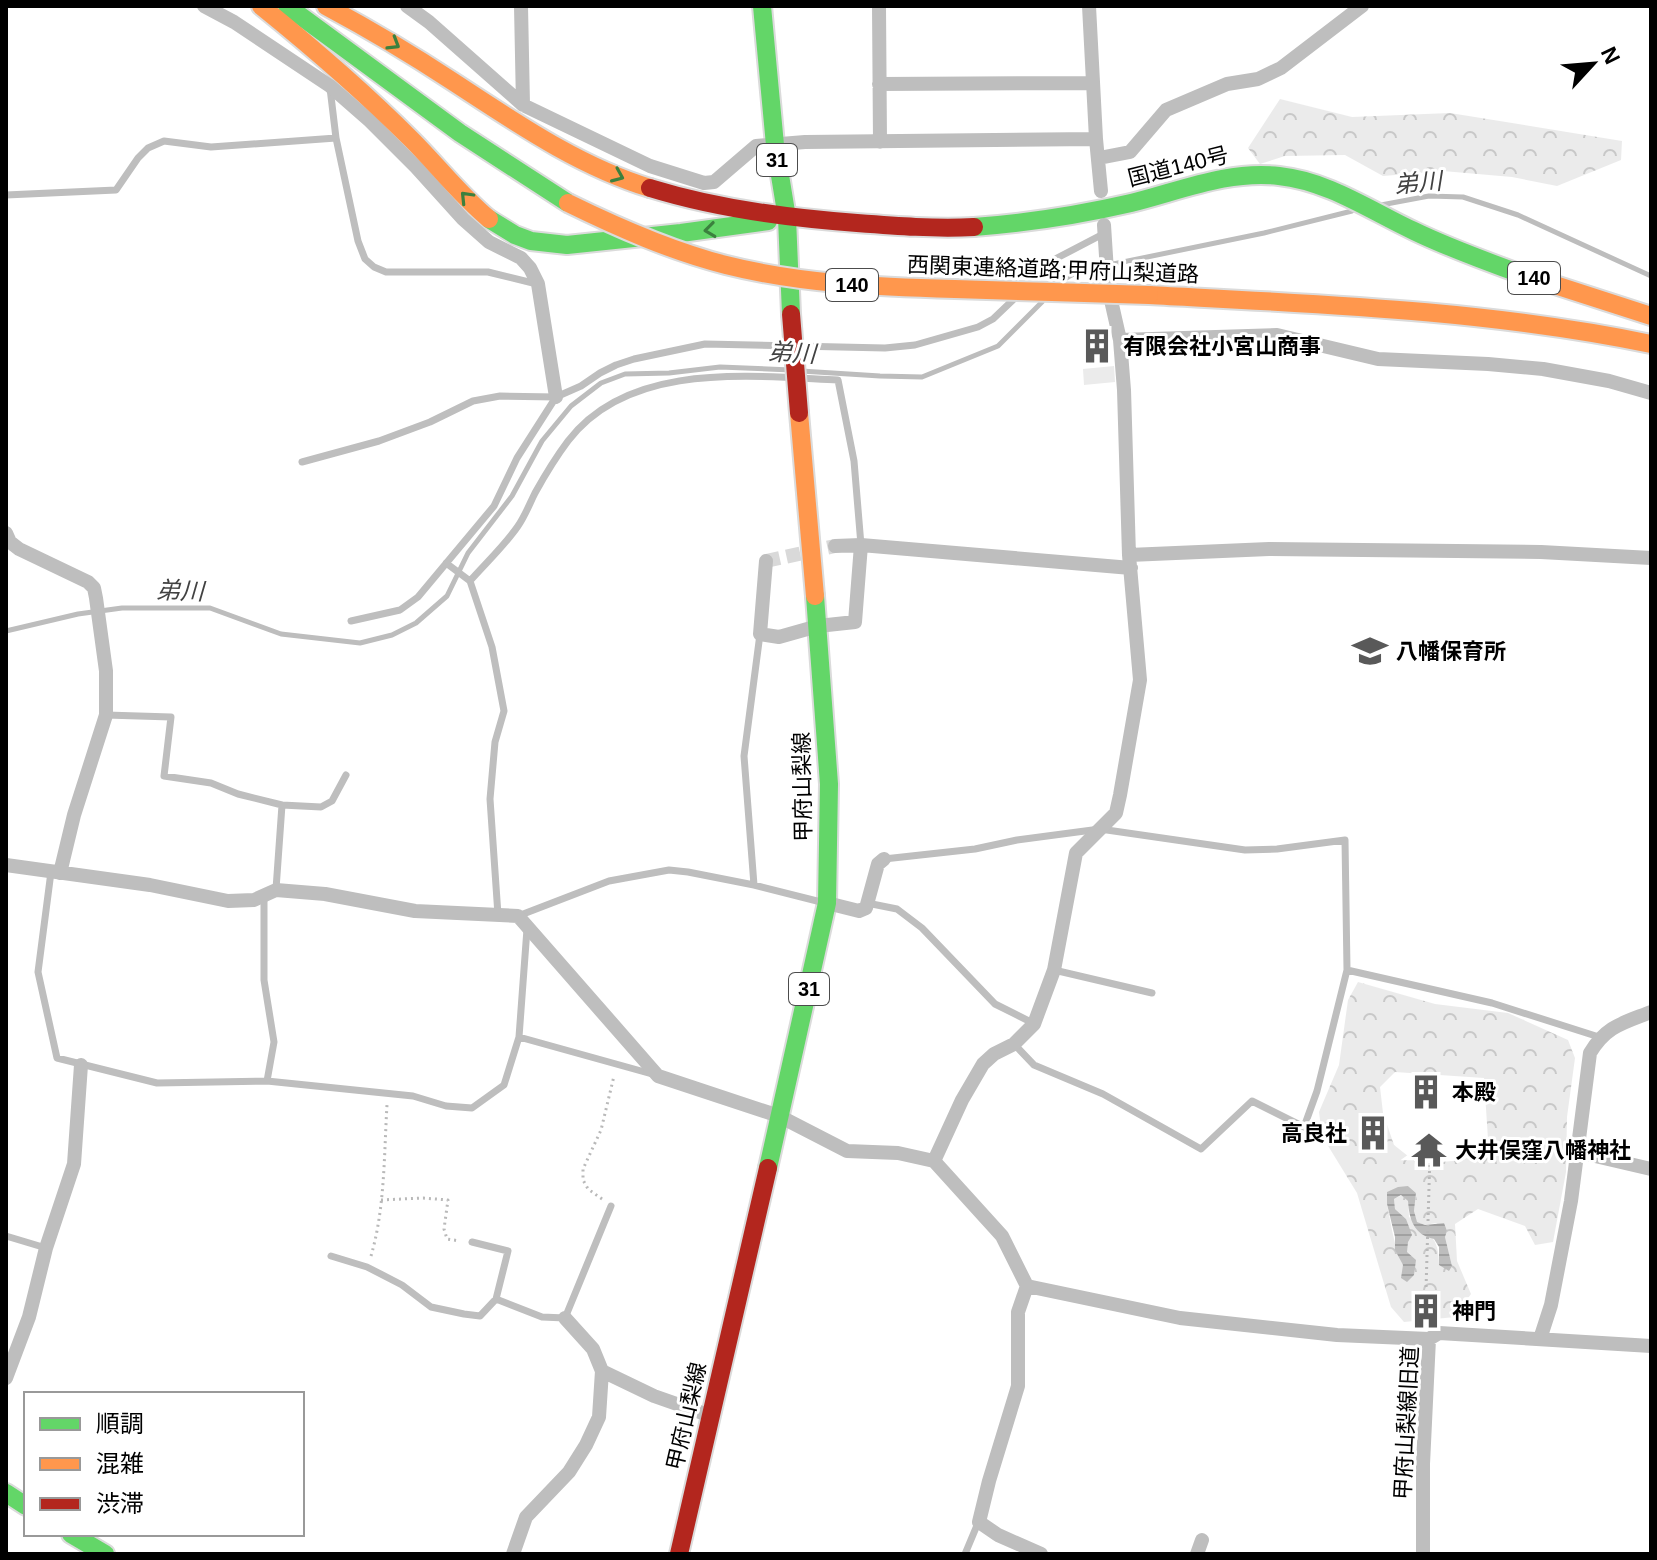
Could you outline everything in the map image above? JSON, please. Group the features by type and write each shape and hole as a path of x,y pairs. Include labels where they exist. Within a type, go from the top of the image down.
{"main road":[{"path":"261,6 338,70 422,150 469,201 510,233 534,242 561,244 701,231 787,218"},
{"name":"西関東連絡道路;甲府山梨道路","path":"287,6 522,176 621,229 726,265 776,276 883,287 1149,295 1319,305 1532,323 1651,344"},
{"path":"326,6 409,53 574,156 620,178 711,205 787,218"},
{"name":"甲府山梨線","path":"679,1554 827,903 829,784 818,626 791,314 787,218 775,145 762,6"},
{"name":"国道140号","path":"787,218 919,228 1028,223 1130,203 1239,175 1275,175 1312,183 1419,233 1536,279 1651,316"},
{"path":"6,1493 24,1505"},
{"path":"74,1536 105,1554"}],"street":[{"path":"204,6 234,22 330,86 370,121 463,219 489,242 521,258 538,284 556,397"},
{"path":"407,6 523,105 650,166 704,183 714,182 756,146 805,142 1096,139"},
{"path":"521,6 523,105"},
{"path":"879,6 880,142"},
{"path":"1089,6 1101,191"},
{"path":"1099,158 1130,152 1166,110 1227,84 1258,79 1281,68 1362,6"},
{"path":"879,84 1092,83"},
{"path":"934,1161 962,1100 983,1064 994,1054 1014,1044 1034,1024 1054,970 1076,853 1116,813 1140,680 1130,562 1124,390 1120,340 1108,287 1105,235"},
{"path":"1120,340 1277,335 1378,359 1543,369 1609,381 1651,393"},
{"path":"6,533 10,542 19,549 88,582 94,588 96,598 106,671 106,715 55,872"},
{"path":"766,561 760,634 779,637 818,626 855,622 861,545"},
{"path":"835,546 861,545 1130,562 1269,549 1541,552 1651,558"},
{"path":"827,903 859,911 866,908 878,864 884,859"},
{"path":"6,865 150,885 228,901 254,900 270,892 325,894 415,911 498,915 523,922 658,1076 779,1116 847,1151 898,1153 934,1161 1002,1236 1027,1286 1018,1312 1018,1386 979,1522 998,1535 1041,1554"},
{"path":"1540,1339 1551,1305 1571,1201 1590,1053 1599,1037 1611,1028 1651,1012"},
{"path":"6,1378 29,1317 46,1248 74,1164 81,1065"},
{"path":"1578,1152 1651,1169"},
{"path":"1027,1286 1180,1318 1337,1335 1427,1339"},
{"path":"513,1554 526,1517 569,1472 599,1417 602,1371 593,1349 565,1318"},
{"name":"甲府山梨線旧道","path":"1423,1554 1427,1339 1439,1333 1651,1346"},
{"path":"602,1371 654,1396 711,1416"}],"lane":[{"path":"330,86 336,138 358,241 365,259 386,272 488,272 538,284"},
{"path":"6,195 116,190 138,158 148,148 164,141 211,147 336,138"},
{"path":"302,462 379,441 473,401 500,396 556,397 616,365 705,344 885,348 915,345 978,327 993,319 1057,258 1105,235"},
{"path":"470,581 518,526 557,456 592,416 619,398 641,389 719,376 838,380 854,461 861,545"},
{"path":"351,621 400,610 418,597 494,506 517,458 556,397"},
{"path":"446,563 470,581 492,647 504,711 495,742 490,799 498,915"},
{"path":"754,885 744,756 760,634"},
{"path":"106,715 171,717 164,776 211,783 238,794 282,805 321,807 332,801 346,775"},
{"path":"267,1081 274,1042 264,980 270,892 282,805"},
{"path":"884,859 975,849 1100,829 1245,850 1345,840 1347,970 1317,1091 1304,1127 1252,1101 1201,1149 1103,1094 1034,1065 1014,1044"},
{"path":"55,872 38,972 57,1058 157,1083 267,1081 413,1096 446,1106 472,1108 504,1085 519,1037 523,922 609,881 669,870 754,885 827,903"},
{"path":"867,903 897,909 922,928 995,1004 1034,1024"},
{"path":"1054,970 1152,993"},
{"path":"1347,970 1492,1003 1599,1037"},
{"path":"519,1037 658,1076"},
{"path":"496,1299 542,1317 565,1318 611,1206"},
{"path":"6,1236 46,1248"},
{"path":"331,1256 367,1267 402,1285 431,1307 480,1316 496,1299 508,1251 472,1242"},
{"path":"965,1554 979,1522"}],"path":[{"path":"611,1206 588,1189 583,1180 583,1169 601,1130 616,1064"},
{"path":"367,1267 375,1243 381,1200 388,1093"},
{"path":"1427,1339 1430,1154"},
{"path":"381,1200 448,1200 444,1229 447,1239 472,1242"}],"green space":[{"path":"1280,99 1352,117 1450,113 1622,141 1621,160 1557,186 1512,177 1443,171 1383,176 1345,155 1285,156 1260,164 1248,148"},
{"path":"1114,366 1115,382 1084,385 1083,369"},
{"path":"1358,982 1435,1004 1508,1013 1568,1040 1575,1058 1567,1117 1566,1172 1553,1242 1535,1245 1525,1226 1478,1209 1455,1224 1457,1261 1471,1294 1455,1317 1404,1322 1391,1307 1357,1193 1322,1136 1319,1112 1339,1065 1348,1000","holes":["1395,1072 1484,1078 1488,1139 1464,1160 1418,1164 1394,1145 1383,1113 1380,1087","1408,1186 1416,1193 1416,1222 1425,1225 1436,1223 1447,1231 1445,1237 1452,1266 1439,1265 1435,1242 1409,1217 1408,1201 1402,1195 1394,1199 1395,1209 1406,1219 1407,1252 1403,1265 1387,1204"]}],"shaded area":[{"path":"1408,1186 1416,1193 1414,1211 1417,1222 1425,1225 1444,1223 1452,1266 1449,1271 1439,1265 1439,1247 1434,1239 1417,1230 1411,1220 1408,1201 1401,1195 1394,1199 1395,1209 1406,1219 1412,1235 1407,1252 1416,1260 1414,1275 1407,1282 1401,1278 1403,1265 1395,1250 1387,1192"}],"waterway":[{"name":"弟川","path":"1381,205 1429,196 1463,197 1518,215 1651,276"},
{"name":"弟川","path":"1059,282 1079,271 1264,233 1352,211"},
{"name":"弟川","path":"801,371 922,377 998,346 1042,302"},
{"name":"弟川","path":"6,631 78,614 122,608 210,608 281,634 360,643 392,635 416,623 447,596 468,553 512,496 542,441 571,406 601,383 625,374 720,367 791,370"}],"tunnel":[{"path":"766,561 835,546"}],"traffic: fast":[{"path":"287,6 460,133 568,203"},
{"path":"762,6 775,145 787,218 791,314"},
{"path":"974,227 1092,211 1223,179 1279,176 1332,190 1440,243 1521,274"},
{"path":"489,219 531,241 567,245 768,221"},
{"path":"768,1168 827,903 829,784 815,596"},
{"path":"6,1493 24,1505"},
{"path":"74,1536 105,1554"}],"traffic: slow":[{"path":"261,6 375,105 489,219"},
{"path":"326,6 405,51 548,142 598,168 650,188"},
{"path":"568,203 685,253 783,276 897,287 1149,295"},
{"path":"1521,274 1651,316"},
{"path":"1149,295 1338,305 1464,316 1527,323 1651,344"},
{"path":"799,413 815,596"}],"traffic: jam":[{"path":"650,188 701,202 779,215 901,226 974,227"},
{"path":"791,314 799,413"},
{"path":"679,1554 768,1168"}],"place":[{"name":"有限会社小宮山商事","path":"1097,346"},
{"name":"八幡保育所","path":"1370,651"},
{"name":"本殿","path":"1426,1092"},
{"name":"高良社","path":"1373,1133"},
{"name":"大井俣窪八幡神社","path":"1429,1150"},
{"name":"神門","path":"1426,1311"}]}
